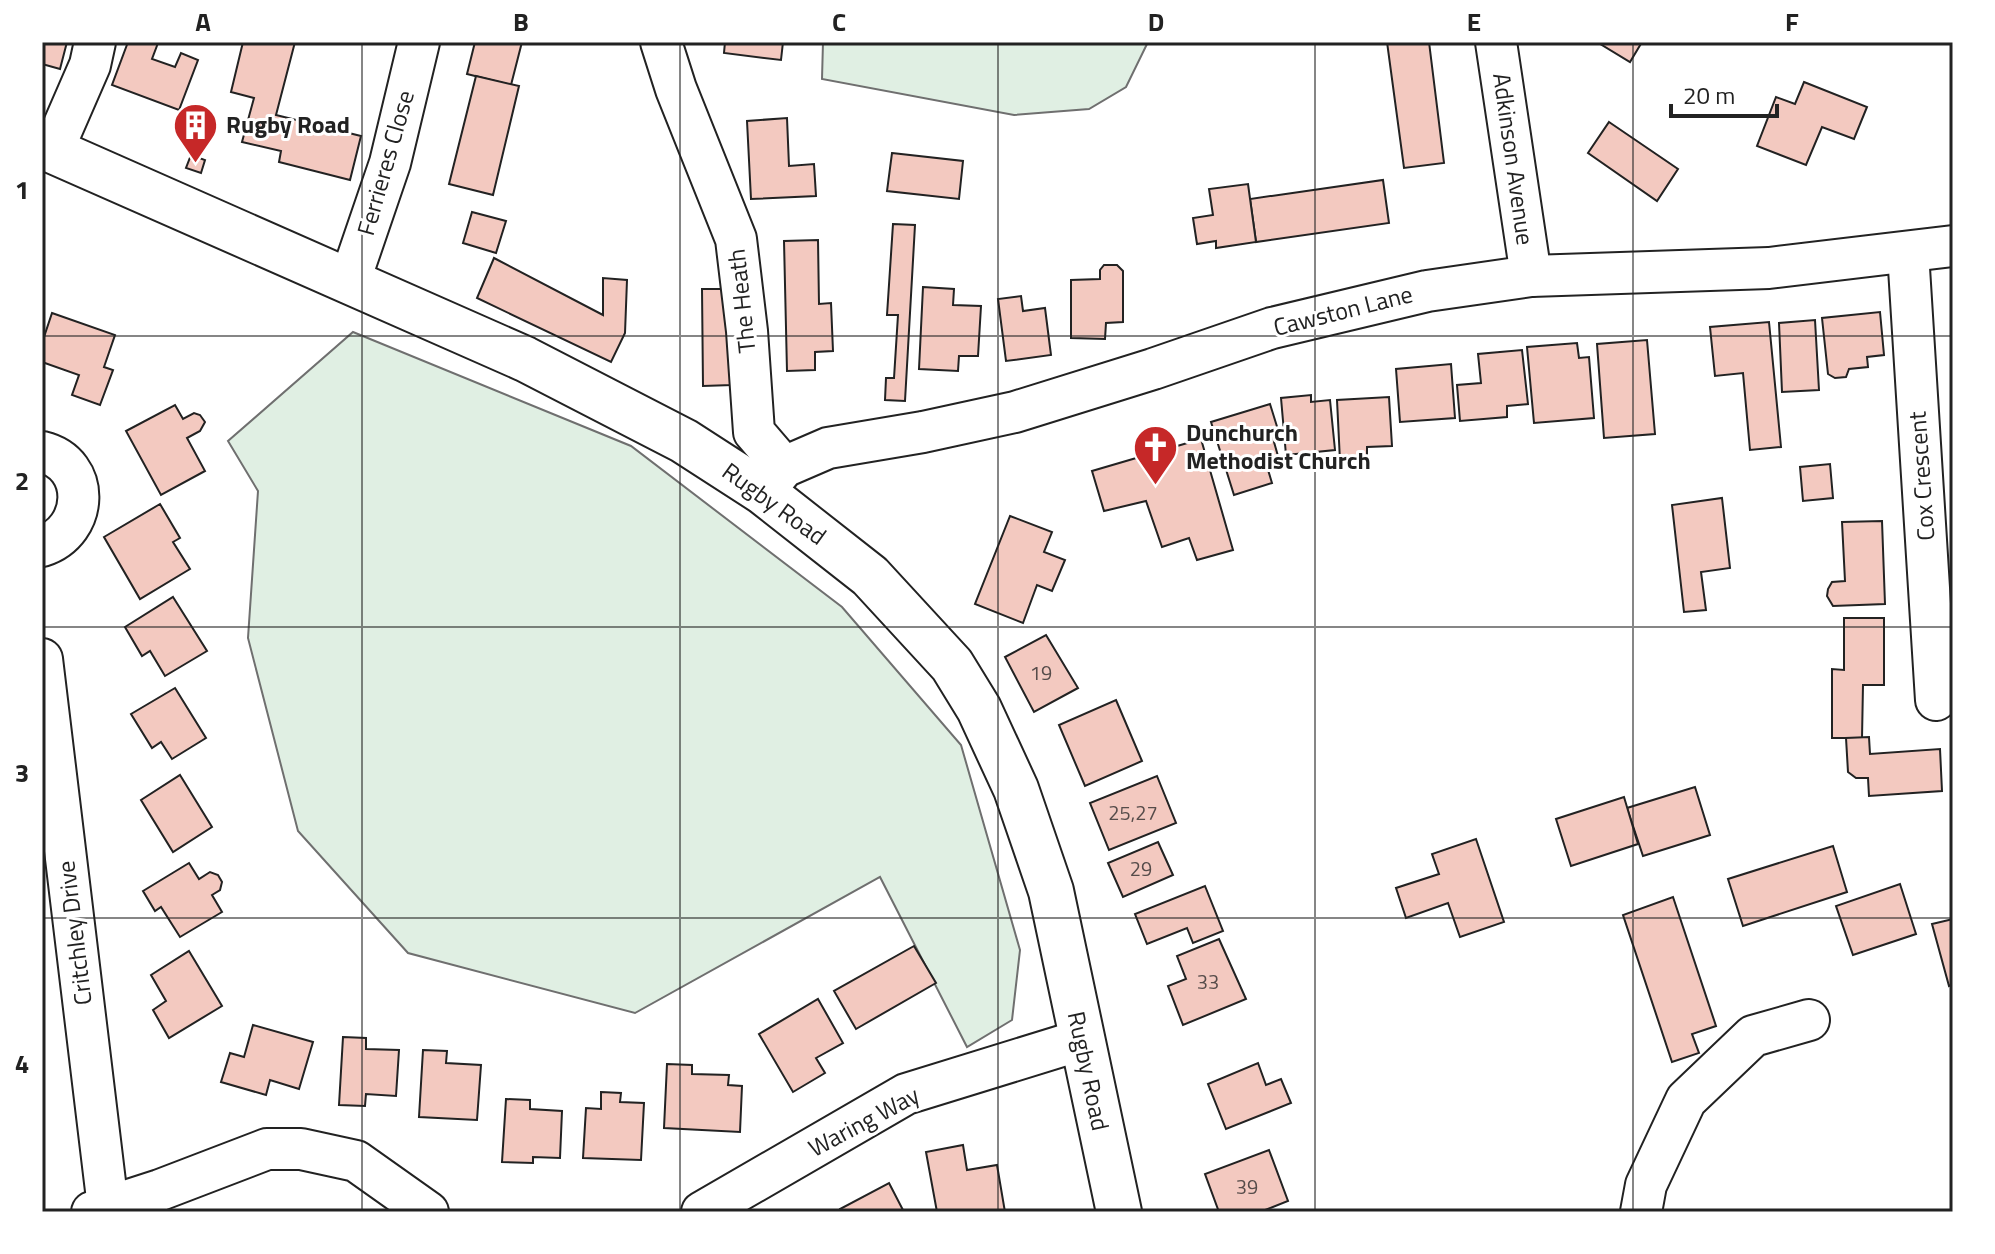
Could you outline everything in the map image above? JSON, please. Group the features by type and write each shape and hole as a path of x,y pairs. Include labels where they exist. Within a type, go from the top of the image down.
{"main road":[{"name":"Rugby Road","path":"48,148 525,359 684,441 773,480 870,576 952,665 979,709 1016,789 1051,891 1119,1212"}],"street":[{"path":"48,148 90,65 95,42"},
{"name":"Ferrieres Close","path":"349,283 390,163 419,42"},
{"name":"The Heath","path":"661,42 676,89 736,239 747,331 754,432 773,480"},
{"name":"Adkinson Avenue","path":"1496,42 1531,276"},
{"name":"Cawston Lane","path":"773,480 828,448 1015,412 1272,328 1427,291 1531,276 1769,268 1953,246"},
{"name":"Cox Crescent","path":"1908,252 1931,701"},
{"path":"42,452 63,463 74,476 79,492 78,509 72,525 60,537 42,546"},
{"name":"Critchley Drive","path":"42,659 100,1209"},
{"path":"1641,1212 1646,1185 1686,1100 1753,1036 1809,1020"},
{"name":"Waring Way","path":"702,1212 906,1094 1081,1040"},
{"path":"100,1209 267,1149 301,1149 356,1161 428,1212"}],"green space":[{"path":"823,42 1148,42 1126,87 1089,109 1014,115 822,79"},
{"path":"353,332 631,446 842,607 961,745 1020,950 1012,1020 967,1047 880,877 635,1013 408,953 298,831 248,638 258,491 228,441"}],"building":[{"path":"42,42 67,42 60,69 42,64"},
{"path":"128,42 158,43 152,59 175,67 181,53 198,60 179,110 112,85"},
{"path":"243,42 295,42 276,115 361,136 350,180 279,162 281,151 242,142 254,98 231,92"},
{"path":"475,42 522,42 511,85 467,74"},
{"path":"725,42 783,42 781,60 724,53"},
{"path":"1387,42 1429,42 1444,163 1404,168"},
{"path":"1597,42 1642,42 1630,62"},
{"path":"476,76 519,86 493,195 449,184"},
{"path":"1804,82 1867,107 1854,139 1822,127 1806,165 1757,146 1776,97 1795,104"},
{"path":"787,118 789,166 814,164 816,196 751,199 747,121"},
{"path":"1609,122 1678,169 1657,201 1588,153"},
{"path":"892,153 963,161 959,199 887,191"},
{"name":"Rugby Road","path":"191,155 205,160 201,173 186,168"},
{"path":"1383,180 1389,223 1256,242 1250,199"},
{"path":"1248,184 1256,242 1216,248 1216,241 1197,244 1193,218 1213,215 1209,189"},
{"path":"472,212 506,221 496,253 463,243"},
{"path":"893,224 915,225 905,401 885,400 886,378 894,378 898,315 887,315"},
{"path":"818,240 819,304 831,303 833,351 815,352 815,370 787,371 784,241"},
{"path":"494,258 603,315 603,278 627,280 625,333 611,362 477,298"},
{"path":"1104,265 1117,265 1123,271 1123,322 1106,323 1105,339 1071,338 1071,280 1100,279 1100,270"},
{"path":"923,287 954,289 953,305 981,306 978,356 959,356 958,371 919,369"},
{"path":"702,289 731,289 732,385 703,386"},
{"path":"1021,296 1023,311 1045,308 1051,355 1006,361 998,299"},
{"path":"1880,312 1884,355 1867,357 1868,367 1849,369 1846,377 1835,378 1828,374 1822,318"},
{"path":"52,313 115,335 104,367 113,370 100,405 72,395 79,375 42,362 42,343"},
{"path":"1815,320 1819,390 1782,392 1779,323"},
{"path":"1769,322 1781,447 1750,450 1743,373 1715,376 1710,327"},
{"path":"1647,340 1655,434 1604,438 1597,344"},
{"path":"1577,343 1579,358 1589,357 1594,418 1534,423 1527,347"},
{"path":"1522,350 1528,404 1507,406 1507,417 1460,421 1457,385 1481,383 1478,354"},
{"path":"1451,364 1455,418 1400,422 1396,369"},
{"path":"1311,395 1311,402 1330,400 1335,450 1286,455 1281,398"},
{"path":"1389,397 1392,446 1367,447 1367,460 1340,461 1337,400"},
{"path":"1270,404 1279,433 1272,435 1278,456 1265,460 1272,483 1234,495 1211,422"},
{"path":"175,405 183,419 194,413 205,422 200,431 187,438 205,471 161,495 126,431"},
{"name":"Dunchurch Methodist Church","path":"1201,439 1233,550 1197,560 1189,538 1162,547 1146,501 1104,511 1092,471"},
{"path":"1830,464 1833,498 1803,501 1800,467"},
{"path":"1722,498 1730,568 1701,572 1706,610 1684,612 1672,505"},
{"path":"160,504 180,538 173,542 190,569 140,599 104,537"},
{"path":"1010,516 1052,532 1044,552 1065,560 1052,591 1037,585 1023,623 975,604"},
{"path":"1882,521 1885,604 1833,606 1827,596 1828,589 1832,582 1845,581 1842,522"},
{"path":"173,597 207,651 165,676 150,651 142,656 125,627"},
{"path":"1844,618 1884,618 1884,685 1863,685 1862,738 1832,738 1832,669 1844,670"},
{"path":"1046,635 1078,688 1034,712 1005,657"},
{"path":"175,688 206,738 172,759 161,742 152,748 131,714"},
{"path":"1116,700 1142,761 1085,786 1059,725"},
{"path":"1869,737 1870,754 1940,749 1942,791 1869,796 1868,778 1856,778 1848,772 1846,738"},
{"path":"180,775 212,827 173,852 141,800"},
{"path":"1157,776 1176,823 1109,850 1090,803"},
{"path":"1695,787 1710,835 1643,856 1627,808"},
{"path":"1624,797 1638,844 1571,866 1556,819"},
{"path":"1476,839 1504,922 1460,937 1448,903 1406,918 1396,888 1439,874 1432,854"},
{"path":"1158,842 1173,875 1123,897 1108,863"},
{"path":"1833,846 1847,892 1743,926 1728,879"},
{"path":"189,863 199,879 210,872 218,875 222,882 220,890 212,895 222,912 180,937 161,907 155,911 143,891"},
{"path":"1900,884 1916,934 1853,955 1836,906"},
{"path":"1205,886 1223,931 1193,943 1187,928 1147,944 1135,914"},
{"path":"1673,897 1716,1026 1692,1034 1699,1053 1672,1062 1623,915"},
{"path":"1953,919 1953,984 1949,986 1932,924"},
{"path":"1219,939 1246,999 1183,1025 1168,986 1186,979 1177,956"},
{"path":"914,946 936,983 856,1029 834,991"},
{"path":"189,951 222,1006 169,1038 153,1010 166,1001 151,975"},
{"path":"818,999 843,1043 816,1058 825,1073 793,1092 759,1034"},
{"path":"253,1025 313,1042 299,1089 270,1080 266,1095 221,1082 230,1053 244,1057"},
{"path":"343,1037 366,1038 366,1049 399,1050 396,1096 366,1094 365,1106 339,1105"},
{"path":"423,1050 447,1051 446,1063 481,1065 477,1120 419,1117"},
{"path":"1258,1063 1266,1085 1281,1079 1291,1103 1226,1129 1208,1084"},
{"path":"667,1064 692,1065 692,1074 729,1075 728,1085 742,1086 740,1132 664,1128"},
{"path":"601,1092 621,1093 620,1102 644,1103 641,1160 583,1158 586,1108 601,1109"},
{"path":"506,1099 530,1100 530,1109 562,1111 560,1158 533,1157 533,1163 502,1162"},
{"path":"963,1145 967,1170 997,1165 1005,1212 937,1212 926,1152"},
{"path":"1269,1150 1288,1201 1260,1212 1219,1212 1205,1174"},
{"path":"889,1183 904,1212 841,1212 840,1209"}],"place":[{"name":"Rugby Road","path":"195,164"},
{"name":"Dunchurch Methodist Church","path":"1155,486"}]}
